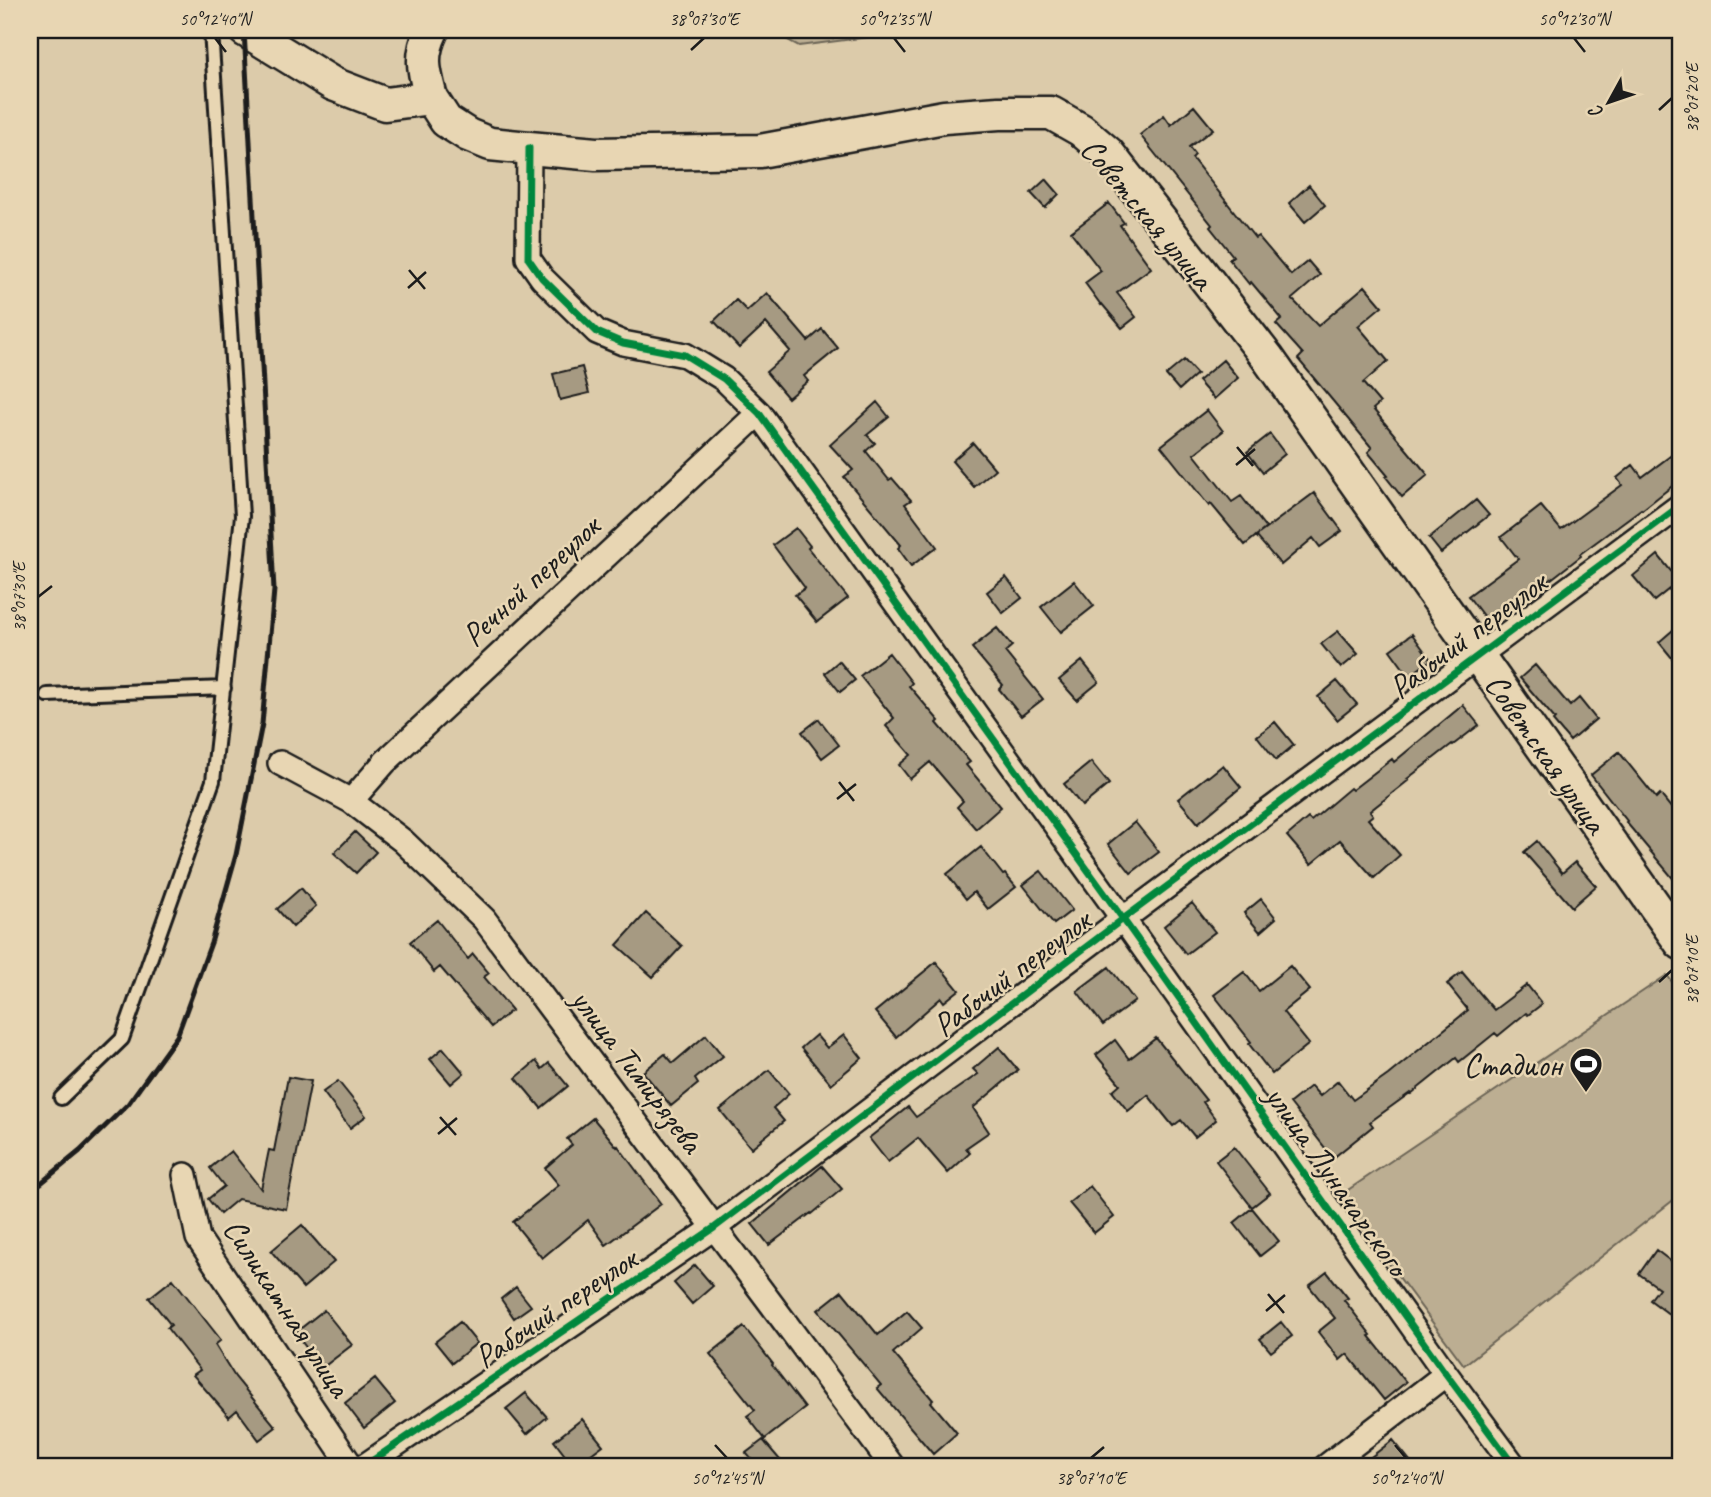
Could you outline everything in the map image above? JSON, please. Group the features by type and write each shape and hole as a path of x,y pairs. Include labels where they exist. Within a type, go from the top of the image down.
{"main road":[{"path":"245,30 334,84 384,104 431,98 423,68 426,41 432,30"},
{"name":"Советская улица","path":"431,98 446,121 468,135 490,144 596,154 760,151 944,117 999,113 1051,113 1080,130 1108,153 1266,357 1681,943"}],"street":[{"name":"улица Луначарского","path":"529,148 528,257 542,278 597,332 623,343 685,355 724,379 759,413 1515,1467"},
{"name":"Речной переулок","path":"351,801 385,762 759,413"},
{"name":"Рабочий переулок","path":"363,1467 714,1228 1123,919 1681,505"},
{"name":"улица Тимирязева","path":"280,763 351,801 403,841 484,919 893,1467"},
{"name":"Силикатная улица","path":"185,1175 198,1238 352,1467"},
{"path":"1325,1467 1446,1374"}],"lane":[{"path":"61,1098 122,1039 213,781 242,516 211,30"},
{"path":"47,695 224,688"}],"shaded area":[{"path":"769,30 922,30 799,46"},
{"name":"Стадион","path":"1667,975 1681,994 1681,1194 1464,1365 1339,1196"}],"building":[{"path":"1194,106 1213,129 1189,147 1195,155 1192,158 1255,238 1258,236 1291,275 1308,261 1320,275 1292,299 1318,326 1365,286 1382,306 1358,326 1388,361 1363,383 1380,403 1373,409 1428,475 1402,497 1368,452 1372,448 1298,359 1303,354 1276,324 1282,319 1229,259 1233,256 1210,227 1212,225 1140,135 1164,115 1171,125"},
{"path":"1046,179 1059,194 1045,208 1031,193"},
{"path":"1309,185 1325,205 1305,222 1289,203"},
{"path":"1109,203 1124,223 1120,225 1151,268 1117,293 1136,317 1122,328 1085,283 1101,271 1071,232"},
{"path":"767,293 808,341 822,329 838,348 804,376 808,381 788,398 766,372 790,351 766,323 739,348 714,321 736,300 747,311"},
{"path":"1184,360 1197,374 1179,390 1166,375"},
{"path":"1223,360 1238,378 1214,399 1198,381"},
{"path":"582,367 589,393 560,400 553,374"},
{"path":"877,402 889,417 867,435 875,443 866,451 889,480 892,478 911,500 905,504 937,547 911,566 898,548 901,545 844,477 853,470 830,445"},
{"path":"1207,410 1223,431 1194,454 1232,502 1241,496 1266,528 1245,545 1211,504 1209,506 1161,446"},
{"path":"1270,434 1285,454 1263,472 1247,452"},
{"path":"973,443 995,469 974,487 952,461"},
{"path":"1681,448 1681,479 1580,554 1581,556 1541,587 1538,584 1487,621 1468,596 1518,559 1501,537 1541,506 1561,530 1622,485 1617,478 1633,465 1642,477"},
{"path":"1314,493 1342,531 1320,547 1313,538 1281,565 1256,536"},
{"path":"1476,500 1489,515 1441,553 1429,538"},
{"path":"796,528 810,546 808,548 848,598 817,622 795,595 805,588 773,545"},
{"path":"1658,555 1679,581 1654,601 1633,576"},
{"path":"1006,577 1022,598 1003,613 987,592"},
{"path":"1074,581 1094,606 1061,632 1041,607"},
{"path":"997,628 1012,646 1005,652 1043,699 1021,716 999,689 1003,685 972,648"},
{"path":"1673,630 1681,640 1681,669 1659,642"},
{"path":"1338,631 1358,654 1341,668 1321,644"},
{"path":"1412,634 1431,660 1409,676 1390,650"},
{"path":"889,653 912,683 909,686 970,762 966,765 1001,807 976,829 957,807 963,801 930,762 910,779 899,765 911,755 886,726 894,718 860,676"},
{"path":"839,661 855,680 840,692 825,673"},
{"path":"1082,661 1099,682 1077,700 1059,680"},
{"path":"1535,665 1570,706 1579,698 1596,719 1570,741 1520,678"},
{"path":"1337,681 1357,704 1337,720 1318,697"},
{"path":"1463,705 1479,725 1407,779 1409,780 1370,811 1373,815 1368,819 1400,855 1374,878 1340,840 1311,864 1287,836 1308,818 1311,821 1350,788 1352,790 1392,759 1394,762"},
{"path":"819,719 839,745 822,758 802,732"},
{"path":"1275,722 1294,745 1276,760 1257,736"},
{"path":"1619,752 1656,798 1660,794 1681,820 1681,888 1591,775"},
{"path":"1091,762 1109,784 1082,806 1064,784"},
{"path":"1223,765 1241,787 1198,823 1178,799"},
{"path":"1135,822 1159,852 1131,873 1108,844"},
{"path":"355,832 376,852 356,873 334,853"},
{"path":"1537,841 1562,873 1575,862 1596,886 1572,907 1524,852"},
{"path":"981,847 1016,887 988,909 974,892 966,899 947,874"},
{"path":"1041,871 1072,910 1054,924 1023,885"},
{"path":"301,888 316,906 293,927 277,909"},
{"path":"1261,899 1276,918 1260,932 1244,913"},
{"path":"1192,903 1215,932 1186,954 1164,926"},
{"path":"646,913 682,946 653,977 617,945"},
{"path":"437,920 468,959 473,954 489,973 484,977 512,1010 491,1027 440,967 434,972 410,942"},
{"path":"936,962 959,990 944,1002 941,998 896,1037 875,1012"},
{"path":"1290,966 1310,990 1283,1012 1309,1044 1272,1074 1214,995 1244,972 1259,991"},
{"path":"1109,967 1135,1001 1103,1025 1077,991"},
{"path":"1462,972 1494,1010 1527,985 1542,1004 1528,1015 1526,1013 1498,1036 1495,1033 1459,1062 1456,1058 1370,1122 1373,1126 1333,1158 1290,1103 1311,1086 1320,1096 1338,1081 1353,1100 1388,1075 1468,1010 1447,984"},
{"path":"706,1035 723,1056 695,1079 698,1084 671,1106 643,1072 665,1054 673,1063"},
{"path":"816,1035 827,1048 844,1035 862,1058 831,1084 801,1048"},
{"path":"1156,1038 1206,1100 1203,1102 1216,1120 1195,1137 1181,1120 1173,1126 1148,1095 1128,1111 1112,1091 1120,1084 1096,1055 1115,1040 1129,1059"},
{"path":"999,1047 1018,1070 973,1108 989,1132 966,1148 970,1153 948,1173 918,1138 888,1162 869,1138 908,1107 916,1117 978,1074 973,1069"},
{"path":"443,1048 464,1073 451,1084 430,1059"},
{"path":"536,1061 542,1069 549,1063 568,1086 541,1108 516,1078"},
{"path":"769,1070 789,1094 773,1108 784,1121 751,1148 720,1110"},
{"path":"288,1077 311,1081 286,1209 238,1199 220,1214 208,1199 224,1186 210,1168 231,1151 261,1189 269,1150 274,1151"},
{"path":"338,1081 366,1116 350,1128 323,1092"},
{"path":"593,1118 618,1146 661,1204 606,1245 588,1220 542,1258 513,1222 559,1185 545,1168 572,1145 567,1139"},
{"path":"1234,1147 1270,1193 1252,1207 1216,1161"},
{"path":"822,1166 842,1189 769,1245 752,1224"},
{"path":"1090,1186 1114,1217 1094,1233 1069,1203"},
{"path":"1252,1208 1279,1241 1260,1256 1234,1223"},
{"path":"302,1225 334,1262 303,1288 271,1251"},
{"path":"1656,1250 1681,1269 1681,1323 1650,1300 1659,1288 1639,1274"},
{"path":"695,1265 713,1286 692,1304 674,1283"},
{"path":"1327,1272 1348,1298 1344,1300 1371,1335 1369,1336 1406,1382 1384,1400 1347,1354 1340,1360 1318,1332 1335,1318 1309,1286"},
{"path":"173,1279 221,1340 215,1345 235,1377 276,1427 259,1440 237,1410 229,1417 193,1375 200,1370 167,1328 171,1325 149,1298"},
{"path":"516,1287 531,1306 514,1318 501,1299"},
{"path":"842,1291 878,1335 907,1311 922,1328 893,1353 957,1433 933,1454 877,1388 881,1385 818,1310"},
{"path":"324,1310 352,1345 322,1368 295,1333"},
{"path":"460,1322 477,1343 452,1363 435,1342"},
{"path":"1281,1322 1292,1336 1271,1352 1260,1339"},
{"path":"744,1327 805,1408 765,1439 747,1416 755,1410 710,1354"},
{"path":"375,1379 395,1403 364,1428 345,1403"},
{"path":"526,1393 547,1417 527,1434 506,1409"},
{"path":"582,1419 603,1445 574,1467 554,1441"},
{"path":"763,1440 786,1467 758,1467 746,1453"},
{"path":"1393,1440 1415,1467 1358,1467"}],"railway":[{"path":"30,1189 80,1151 128,1104 177,1036 211,943 236,855 262,724 274,590 244,30"}],"cycle path":[{"path":"529,148 528,258 542,278 597,332 623,343 685,355 724,379 759,413 1515,1467"},
{"path":"363,1467 714,1228 1123,919 1681,505"}],"place":[{"name":"Стадион","path":"1586,1094"}]}
